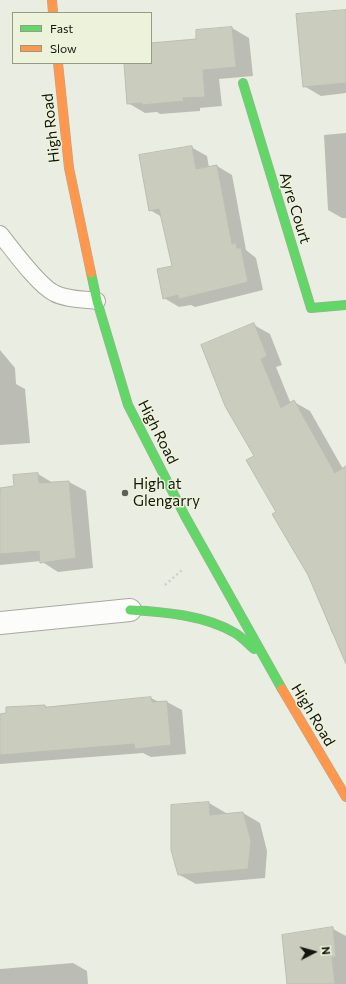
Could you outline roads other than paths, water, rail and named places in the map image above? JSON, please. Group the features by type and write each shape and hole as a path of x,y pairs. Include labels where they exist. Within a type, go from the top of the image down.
{"main road":[{"path":"52,0 53,12"},
{"name":"High Road","path":"58,64 69,168 97,301 128,405 185,516 262,656 346,798"},
{"name":"Ayre Court","path":"243,83 311,308 346,306"},
{"path":"130,610 167,614 213,625 235,633 262,656"}],"street":[{"path":"0,623 130,610"}],"lane":[{"path":"0,234 30,271 54,293 68,298 97,301"}],"place":[{"name":"High at Glengarry","path":"125,493"}]}
